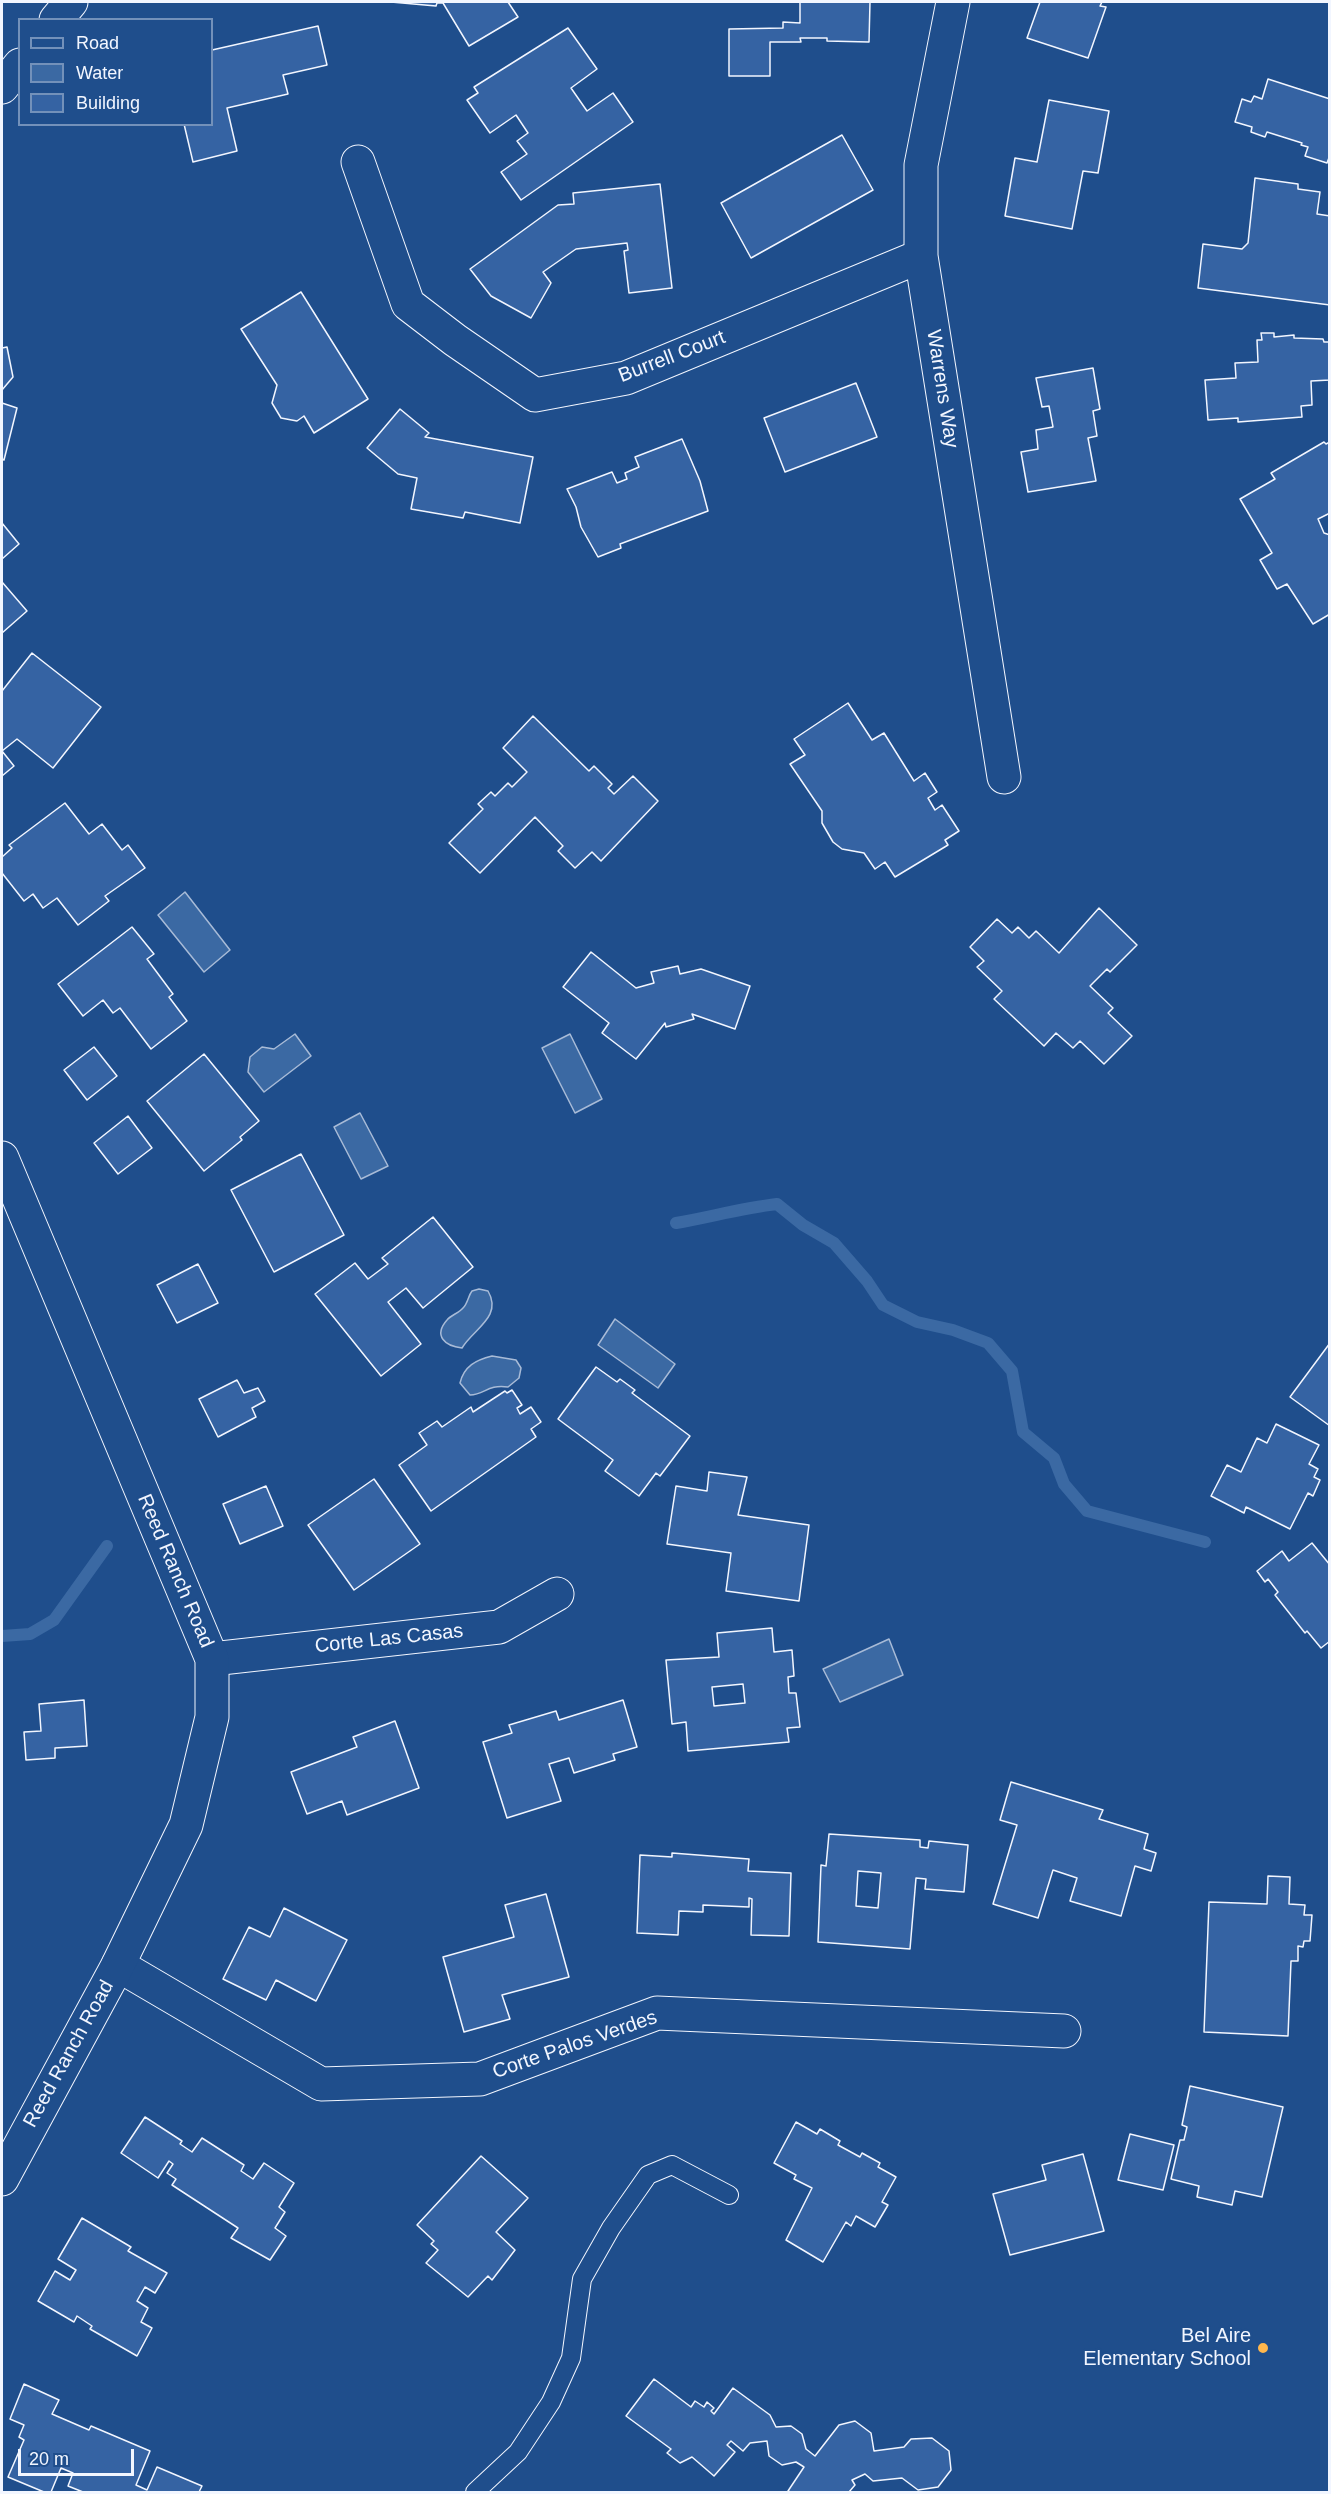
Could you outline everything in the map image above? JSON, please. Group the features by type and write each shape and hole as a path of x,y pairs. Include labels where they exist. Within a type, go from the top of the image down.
{"street":[{"path":"58,18 71,2"},
{"name":"Warrens Way","path":"953,2 921,165 921,256 1004,777"},
{"path":"2,87 18,67"},
{"name":"Burrell Court","path":"358,162 408,304 455,340 536,395 626,378 921,256"},
{"name":"Reed Ranch Road","path":"2,1158 212,1659 212,1717 186,1825 118,1965 2,2179"},
{"name":"Corte Las Casas","path":"212,1659 499,1627 557,1594"},
{"name":"Corte Palos Verdes","path":"118,1965 321,2084 480,2079 657,2013 1064,2031"}],"lane":[{"path":"475,2493 518,2452 551,2402 571,2358 582,2280 611,2228 648,2175 672,2165 729,2194"}],"water":[{"path":"185,892 230,950 204,972 158,915"},
{"path":"295,1034 311,1056 264,1092 248,1072 250,1057 262,1047 274,1049"},
{"path":"570,1034 602,1099 575,1113 542,1048"},
{"path":"360,1113 388,1166 361,1179 334,1127"},
{"path":"479,1289 488,1291 492,1300 489,1315 462,1348 451,1345 441,1335 443,1326 449,1318 465,1306 472,1291"},
{"path":"615,1319 675,1364 658,1388 598,1345"},
{"path":"492,1356 516,1360 521,1368 519,1378 508,1387 495,1387 470,1395 460,1383 464,1372 476,1362"},
{"path":"889,1639 903,1675 840,1702 823,1669"}],"building":[{"path":"391,2 508,2 518,17 469,46 443,3 437,3 436,6"},
{"path":"800,2 870,2 869,42 800,38 801,42 770,42 770,76 729,76 729,29 783,28 783,22 800,23"},
{"path":"1040,2 1102,2 1100,6 1106,7 1088,58 1027,38"},
{"path":"318,26 327,65 283,75 288,94 227,108 237,151 193,162 184,126 213,126 213,50"},
{"path":"568,28 597,69 571,88 587,111 613,93 633,122 521,200 501,172 527,154 517,141 528,133 516,115 490,133 467,100 478,93 474,87"},
{"path":"1268,79 1330,99 1330,155 1327,163 1305,156 1308,147 1301,145 1302,143 1267,132 1265,137 1251,132 1252,127 1235,122 1242,99 1251,102 1254,96 1262,99"},
{"path":"1049,100 1109,111 1098,173 1083,171 1072,229 1005,216 1015,158 1037,162"},
{"path":"842,135 873,190 751,258 721,203"},
{"path":"1255,178 1298,184 1298,189 1320,192 1317,214 1330,216 1330,305 1198,288 1203,244 1242,249 1248,243"},
{"path":"660,184 672,288 629,293 624,251 628,250 627,243 576,249 543,272 551,283 531,318 491,296 470,269 558,205 574,204 573,193"},
{"path":"301,292 368,399 314,433 304,416 297,421 281,418 272,403 277,385 241,329"},
{"path":"1261,333 1274,333 1274,337 1294,335 1294,338 1323,339 1324,342 1330,342 1330,380 1311,381 1312,405 1301,406 1302,417 1238,422 1238,418 1208,420 1205,380 1236,378 1235,363 1258,362 1257,340 1262,340"},
{"path":"7,347 13,377 2,390 2,348"},
{"path":"1093,368 1100,409 1093,411 1097,436 1088,438 1096,481 1028,492 1021,452 1038,449 1036,430 1053,427 1049,406 1042,407 1036,378"},
{"path":"856,383 877,437 785,472 764,418"},
{"path":"2,403 17,408 4,460 2,459"},
{"path":"400,409 429,433 425,437 533,457 520,523 465,512 463,518 411,509 417,478 398,474 367,448"},
{"path":"682,439 700,481 708,511 620,544 621,548 598,557 581,527 576,507 567,489 612,472 617,483 627,479 625,473 639,467 635,457"},
{"path":"1324,442 1326,444 1330,442 1330,513 1318,519 1324,533 1330,535 1330,614 1313,624 1287,584 1277,589 1260,560 1272,553 1240,499 1275,479 1271,473"},
{"path":"2,523 19,544 2,559"},
{"path":"2,582 27,611 2,633"},
{"path":"32,653 101,707 53,768 17,739 2,751 2,691"},
{"path":"848,703 872,740 884,733 914,781 925,773 937,792 928,798 935,810 942,805 959,831 945,840 948,845 895,877 885,862 875,869 864,853 842,849 833,842 822,823 822,811 790,764 805,755 794,739"},
{"path":"533,716 589,771 594,766 612,784 608,788 614,794 633,776 658,801 601,861 592,852 575,868 558,851 563,846 535,817 480,873 449,843 483,809 478,804 491,792 495,796 508,783 512,787 527,772 503,748"},
{"path":"2,751 14,766 2,776"},
{"path":"65,803 89,834 102,824 122,850 128,845 145,868 105,896 109,901 78,925 57,898 43,908 33,894 24,901 2,873 2,857 12,848 9,845"},
{"path":"1099,908 1137,945 1110,972 1107,969 1090,986 1113,1008 1108,1013 1132,1036 1104,1064 1080,1041 1073,1048 1056,1033 1044,1046 994,999 1002,991 977,967 984,961 970,947 997,919 1012,933 1018,927 1029,938 1036,931 1059,953"},
{"path":"132,927 154,954 147,959 173,994 169,997 187,1021 151,1049 120,1008 113,1013 103,1000 83,1016 58,984"},
{"path":"591,952 636,988 654,983 651,972 678,966 680,974 701,969 750,986 735,1029 692,1014 694,1019 666,1027 665,1023 636,1059 602,1033 609,1023 563,987"},
{"path":"94,1047 117,1076 87,1100 64,1070"},
{"path":"204,1054 259,1121 240,1137 242,1140 204,1171 147,1101"},
{"path":"128,1116 152,1148 118,1174 94,1143"},
{"path":"301,1154 344,1235 274,1272 231,1190"},
{"path":"433,1217 473,1267 423,1308 406,1288 388,1302 421,1344 381,1376 315,1294 355,1263 368,1279 388,1264 382,1258"},
{"path":"198,1264 218,1303 177,1323 157,1285"},
{"path":"1330,1343 1330,1426 1290,1397"},
{"path":"596,1367 617,1382 620,1379 635,1390 632,1393 690,1436 660,1476 656,1473 639,1496 605,1471 613,1460 558,1419"},
{"path":"237,1380 244,1393 258,1388 265,1401 252,1408 256,1417 218,1437 199,1399"},
{"path":"512,1390 522,1405 517,1408 520,1414 531,1407 541,1422 531,1429 536,1437 431,1511 399,1465 427,1445 419,1433 437,1421 442,1427 471,1407 473,1412 505,1391 507,1393"},
{"path":"1276,1424 1319,1445 1309,1464 1318,1469 1314,1477 1320,1480 1313,1496 1308,1493 1290,1529 1246,1507 1244,1513 1211,1496 1227,1465 1241,1472 1257,1438 1267,1443"},
{"path":"709,1472 747,1477 738,1515 809,1525 799,1601 726,1591 731,1553 667,1544 676,1486 707,1491"},
{"path":"374,1479 420,1544 354,1590 308,1525"},
{"path":"266,1486 283,1526 240,1544 223,1504"},
{"path":"1312,1543 1330,1565 1330,1641 1321,1648 1307,1631 1305,1633 1275,1595 1278,1592 1268,1579 1265,1582 1257,1571 1282,1551 1289,1561"},
{"path":"772,1628 774,1652 792,1650 794,1676 788,1677 789,1693 796,1693 800,1727 787,1728 789,1742 688,1751 686,1722 672,1724 666,1660 719,1657 717,1633","holes":["743,1684 745,1703 714,1706 712,1687"]},
{"path":"84,1700 87,1746 55,1748 55,1758 26,1760 24,1732 41,1731 39,1704"},
{"path":"623,1700 637,1747 613,1754 615,1760 574,1773 569,1758 549,1764 561,1801 507,1818 483,1742 512,1733 509,1725 556,1711 559,1720"},
{"path":"395,1721 419,1788 347,1815 342,1801 307,1814 291,1772 357,1747 353,1737"},
{"path":"1011,1782 1103,1810 1099,1819 1148,1834 1144,1849 1156,1853 1151,1871 1135,1866 1121,1916 1070,1901 1077,1878 1053,1870 1038,1918 993,1904 1017,1825 1000,1820"},
{"path":"829,1834 920,1840 920,1847 928,1848 929,1841 968,1845 964,1892 925,1889 926,1879 916,1878 910,1949 818,1942 821,1865 826,1866","holes":["858,1871 881,1873 878,1908 856,1906"]},
{"path":"672,1853 749,1859 748,1871 791,1873 789,1936 751,1935 752,1899 749,1898 749,1907 703,1905 703,1912 679,1911 678,1935 637,1933 640,1855 672,1857"},
{"path":"1268,1876 1290,1877 1289,1904 1305,1905 1304,1915 1312,1915 1310,1941 1304,1941 1303,1947 1298,1946 1298,1961 1291,1961 1288,2036 1204,2032 1209,1902 1267,1904"},
{"path":"546,1894 569,1977 502,1995 510,2019 464,2032 443,1957 514,1937 505,1905"},
{"path":"284,1908 347,1940 316,2001 276,1980 266,2000 223,1979 249,1927 270,1937"},
{"path":"1190,2086 1283,2107 1262,2197 1235,2191 1232,2205 1197,2197 1199,2186 1171,2179 1180,2140 1184,2140 1187,2127 1182,2125"},
{"path":"145,2117 182,2141 180,2144 192,2152 202,2138 244,2165 241,2171 253,2179 264,2163 294,2183 279,2207 285,2212 275,2228 286,2236 270,2260 231,2238 238,2228 172,2185 176,2179 167,2173 173,2164 169,2161 158,2178 121,2153"},
{"path":"796,2122 817,2134 820,2129 840,2141 838,2145 860,2157 862,2153 880,2163 878,2167 896,2177 882,2202 888,2205 875,2227 856,2216 851,2226 846,2222 823,2262 786,2240 812,2188 794,2179 796,2175 774,2163"},
{"path":"1130,2134 1174,2145 1163,2190 1118,2180"},
{"path":"1083,2154 1104,2231 1010,2255 993,2194 1046,2180 1042,2165"},
{"path":"481,2156 528,2198 496,2232 515,2250 492,2280 488,2276 468,2297 426,2263 438,2250 431,2244 434,2241 417,2225"},
{"path":"82,2218 131,2247 128,2251 167,2273 155,2293 145,2287 137,2301 148,2308 141,2322 152,2328 137,2356 90,2329 92,2326 77,2316 74,2322 38,2301 55,2271 70,2280 76,2270 58,2259"},
{"path":"654,2379 691,2407 695,2401 704,2407 707,2402 714,2408 711,2411 714,2414 733,2388 770,2415 776,2427 791,2426 802,2434 806,2449 815,2456 839,2425 855,2421 871,2433 874,2451 904,2447 911,2439 932,2438 949,2451 951,2470 938,2487 918,2490 902,2478 873,2481 865,2474 852,2480 855,2485 849,2492 790,2492 788,2491 804,2467 796,2462 782,2465 769,2456 767,2441 750,2443 743,2451 731,2441 727,2445 735,2452 714,2476 692,2457 680,2463 667,2453 671,2449 626,2416"},
{"path":"24,2384 59,2400 52,2414 89,2430 91,2426 150,2451 136,2485 147,2490 157,2467 202,2486 199,2492 83,2492 68,2486 73,2473 61,2468 51,2492 44,2492 8,2477 24,2440 19,2437 24,2425 10,2419"}],"waterway":[{"path":"676,1223 777,1204 803,1225 834,1243 867,1281 883,1305 917,1322 953,1330 988,1343 1012,1371 1023,1432 1054,1458 1064,1484 1087,1511 1205,1542"},
{"path":"2,1636 30,1634 54,1620 107,1546"}],"place":[{"name":"Bel Aire Elementary School","path":"1263,2348"}]}
